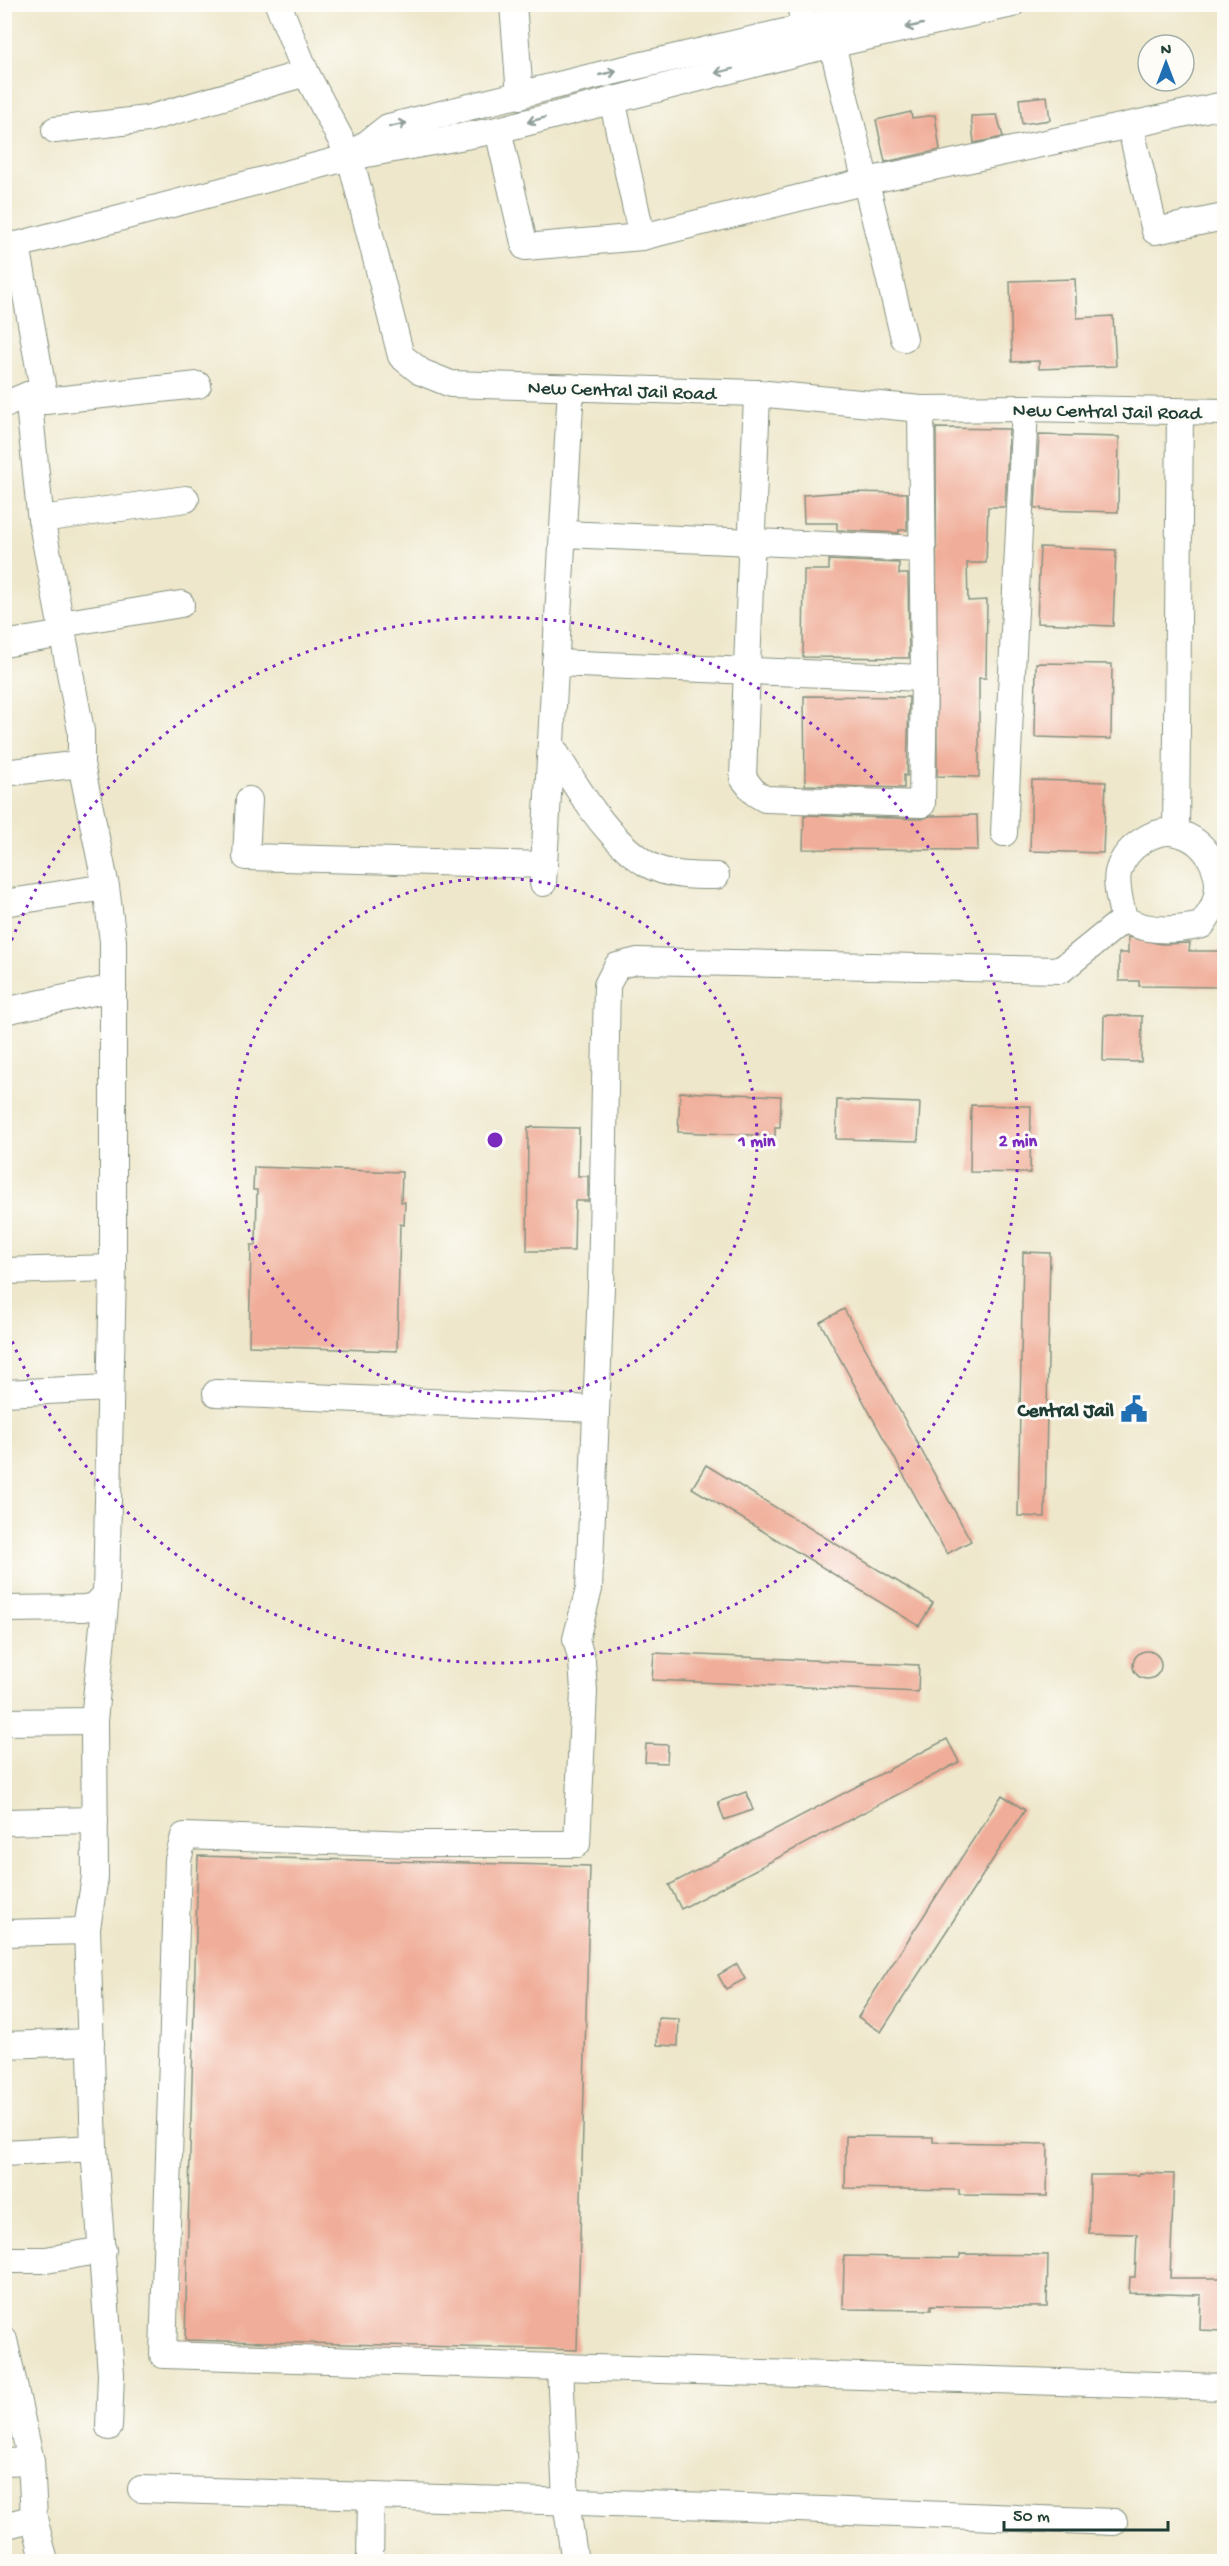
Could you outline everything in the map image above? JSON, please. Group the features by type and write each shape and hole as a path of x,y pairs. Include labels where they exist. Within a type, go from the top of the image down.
{"street":[{"name":"New Central Jail Road","path":"278,4 306,73 350,157 401,356 421,372 451,384 757,393 921,409 1025,408 1224,412"},
{"path":"513,4 520,96"},
{"path":"110,2427 111,2374 94,2148 87,1931 95,1877 94,1721 106,1594 113,1268 113,941 106,887 81,764 81,731 41,519 37,398 11,244 350,157 498,130 612,99 811,32 906,4"},
{"path":"350,157 388,127 520,96 811,32 1012,4"},
{"path":"811,32 867,181 904,338"},
{"path":"55,130 147,119 306,73"},
{"path":"612,99 642,237"},
{"path":"498,130 525,247 642,237 867,181 1224,105"},
{"path":"1130,125 1155,231 1224,217"},
{"path":"4,405 37,398 198,385"},
{"path":"249,800 246,857 543,874 572,387"},
{"path":"757,393 743,778 755,793 765,799 922,804 924,678 921,409"},
{"path":"1004,832 1025,408"},
{"path":"1176,832 1180,412"},
{"path":"41,519 186,499"},
{"path":"563,534 751,540 922,549"},
{"path":"4,645 62,629 181,604"},
{"path":"555,663 924,678"},
{"path":"551,745 581,795 625,846 648,865 676,874 716,876"},
{"path":"4,773 81,764"},
{"path":"1176,832 1198,844 1215,863 1218,879 1215,904 1216,922 1187,928 1158,930 1137,927 1124,919 1119,870 1135,844 1159,834 1176,832"},
{"path":"4,903 106,887"},
{"path":"1124,919 1061,970 637,961 617,966 607,984 589,1589 576,1640 582,1661 584,1690 577,1844 413,1844 183,1836 178,1860 163,2355 1224,2387"},
{"path":"4,1011 113,988"},
{"path":"4,1271 113,1268"},
{"path":"4,1394 110,1388"},
{"path":"216,1393 596,1409"},
{"path":"4,1609 84,1608 95,1606 106,1594"},
{"path":"4,1722 94,1721"},
{"path":"4,1822 95,1820"},
{"path":"4,1933 87,1931"},
{"path":"4,2045 91,2042"},
{"path":"4,2153 94,2148"},
{"path":"4,2260 46,2260 103,2250"},
{"path":"6,2346 31,2461 34,2518 45,2562"},
{"path":"560,2367 566,2502 575,2562"},
{"path":"4,2462 31,2461"},
{"path":"141,2489 1114,2522"},
{"path":"370,2562 371,2497"},
{"path":"4,2526 34,2518"}],"building":[{"path":"1047,96 1050,120 1022,124 1019,99"},
{"path":"911,112 912,118 935,115 940,150 885,162 876,120"},
{"path":"997,115 1003,137 974,143 971,116"},
{"path":"1075,279 1077,318 1113,316 1116,366 1039,369 1039,361 1012,362 1010,281"},
{"path":"936,428 1009,429 1005,507 988,507 986,563 967,563 968,601 987,600 986,678 979,678 979,777 937,776"},
{"path":"1039,435 1119,437 1118,512 1035,508"},
{"path":"845,492 907,493 907,530 899,530 899,533 837,530 837,523 804,523 803,495"},
{"path":"1040,547 1116,550 1113,626 1037,623"},
{"path":"829,560 899,563 899,574 908,574 909,658 803,657 804,570 829,570"},
{"path":"1036,663 1112,664 1111,739 1035,737"},
{"path":"804,696 909,697 907,776 904,775 904,788 805,785"},
{"path":"1032,780 1106,782 1103,853 1030,851"},
{"path":"804,815 922,819 930,816 977,815 978,850 803,849"},
{"path":"1128,937 1161,944 1190,943 1189,951 1224,951 1224,987 1139,986 1139,981 1119,981 1119,953 1128,953"},
{"path":"1104,1015 1142,1016 1141,1062 1103,1061"},
{"path":"680,1092 781,1096 780,1127 775,1127 775,1136 678,1132"},
{"path":"837,1100 920,1103 918,1141 836,1139"},
{"path":"971,1105 1031,1106 1030,1173 970,1172"},
{"path":"528,1127 579,1128 578,1176 588,1176 588,1201 575,1201 574,1251 527,1251"},
{"path":"254,1167 402,1172 401,1202 405,1202 404,1225 400,1224 397,1351 249,1346 251,1245 256,1245 257,1190 253,1190"},
{"path":"1023,1252 1050,1253 1045,1517 1018,1516"},
{"path":"844,1309 971,1541 947,1554 820,1322"},
{"path":"706,1465 933,1603 919,1626 692,1488"},
{"path":"1147,1651 1157,1655 1161,1665 1157,1675 1147,1679 1137,1675 1133,1665 1137,1655"},
{"path":"654,1653 919,1665 918,1692 652,1680"},
{"path":"947,1739 959,1762 681,1909 669,1885"},
{"path":"646,1744 668,1745 667,1763 645,1762"},
{"path":"746,1792 753,1810 724,1820 718,1802"},
{"path":"1002,1795 1025,1810 881,2032 858,2017"},
{"path":"198,1856 590,1866 577,2350 185,2340"},
{"path":"737,1964 745,1979 726,1989 718,1975"},
{"path":"658,2018 679,2019 678,2046 657,2045"},
{"path":"846,2136 933,2137 933,2142 1048,2144 1047,2196 959,2195 959,2190 845,2188"},
{"path":"1139,2173 1174,2174 1170,2278 1224,2278 1224,2331 1200,2330 1201,2295 1129,2293 1130,2277 1135,2277 1137,2234 1089,2233 1090,2175 1139,2175"},
{"path":"960,2254 1048,2255 1047,2307 931,2306 931,2310 843,2309 844,2256 960,2258"}],"place":[{"name":"Central Jail","path":"1134,1409"}]}
